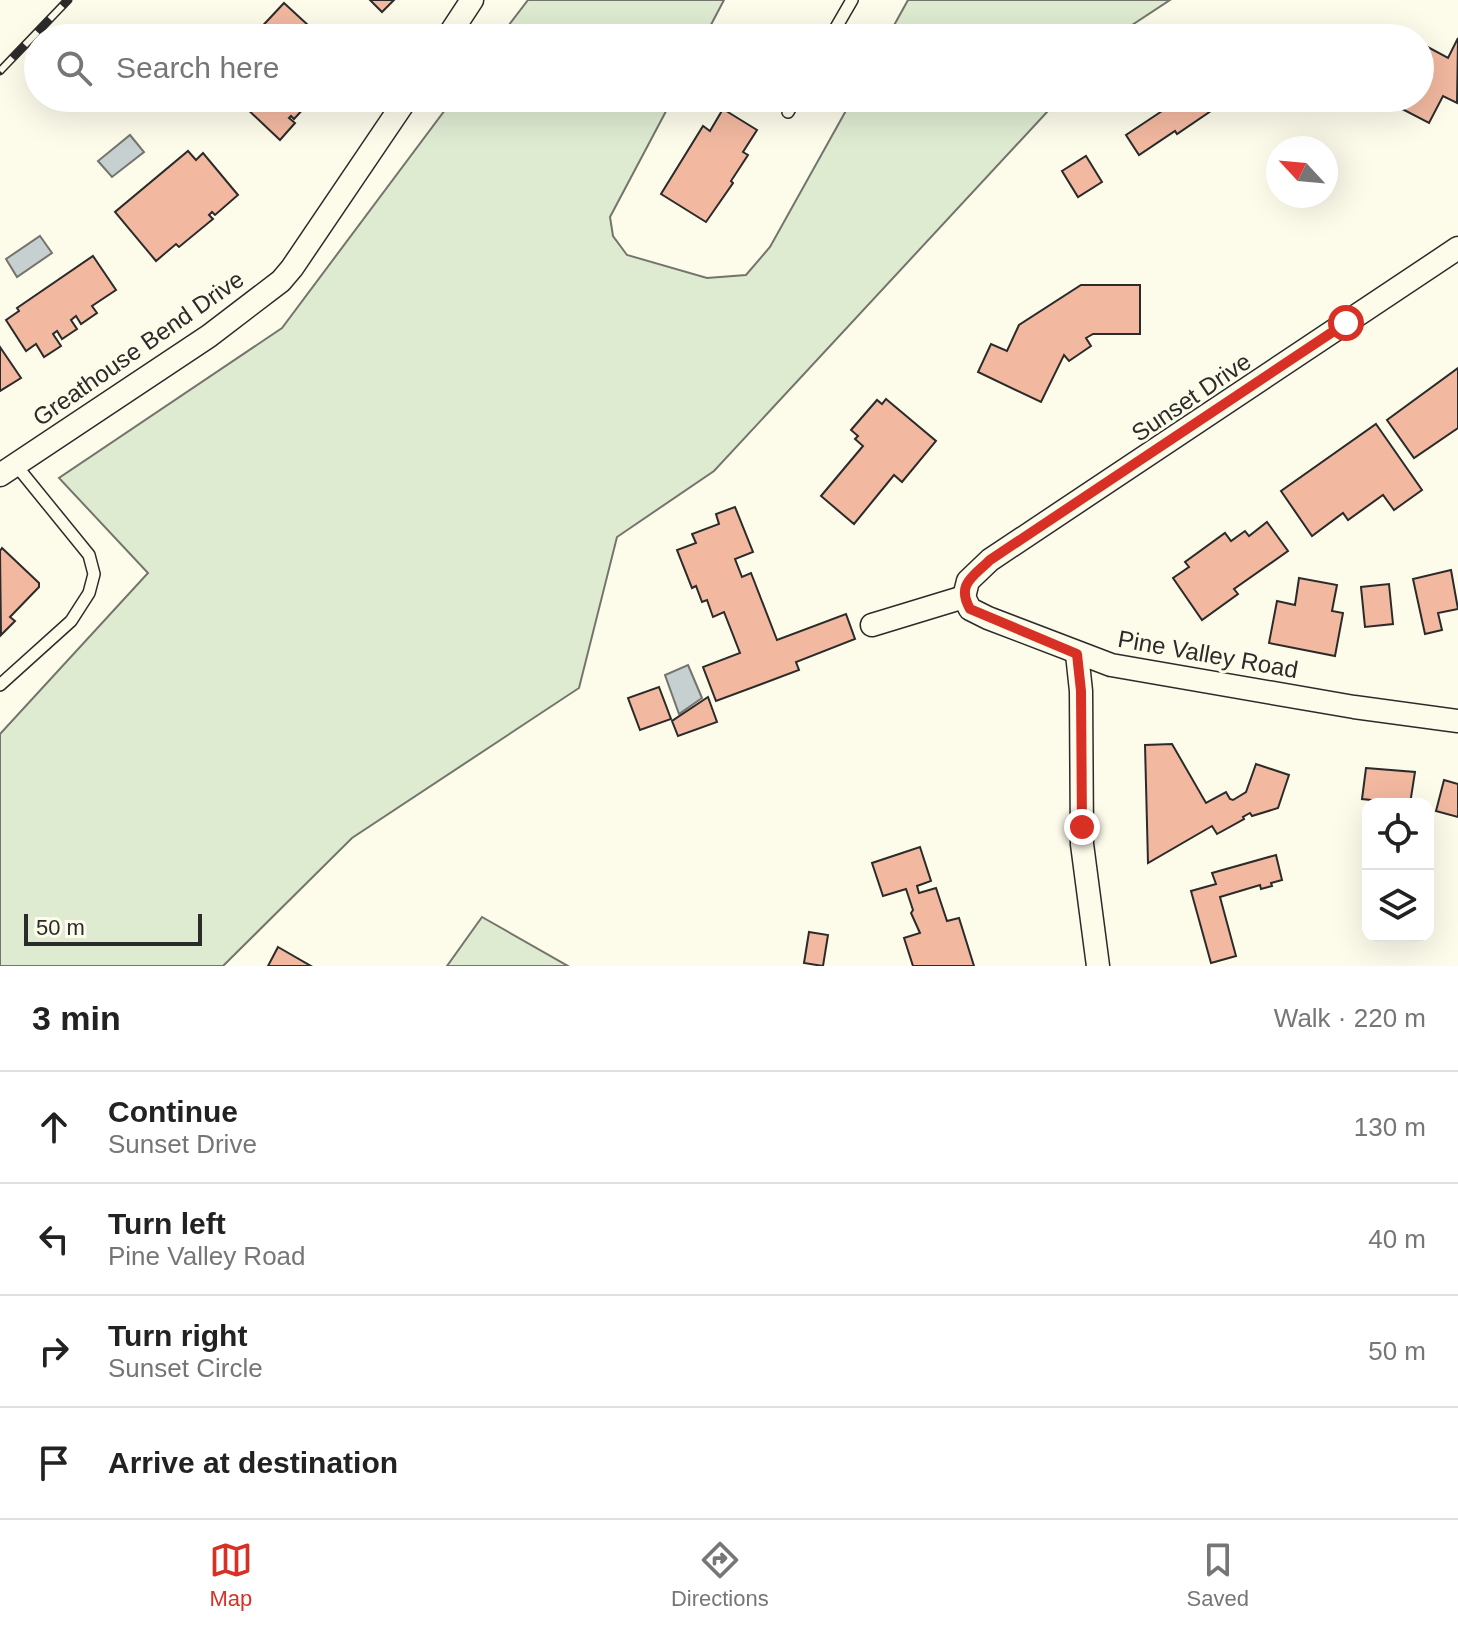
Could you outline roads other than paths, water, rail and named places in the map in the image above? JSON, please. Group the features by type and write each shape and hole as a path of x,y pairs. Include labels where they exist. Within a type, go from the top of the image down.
{"street":[{"path":"456,24 472,0"},
{"name":"Greathouse Bend Drive","path":"8,470 209,336 281,281 398,112"},
{"name":"Sunset Drive","path":"964,597 968,581 990,560 1458,248"},
{"path":"872,625 964,597"},
{"name":"Pine Valley Road","path":"964,597 970,609 988,618 1111,665 1354,707 1458,721"},
{"path":"1077,654 1081,691 1082,844 1098,966"}],"lane":[{"path":"838,24 852,0"},
{"path":"0,685 71,621 89,593 94,574 89,555 8,470"}],"railway":[{"path":"45,24 68,0"},
{"path":"0,71 24,46"}]}
